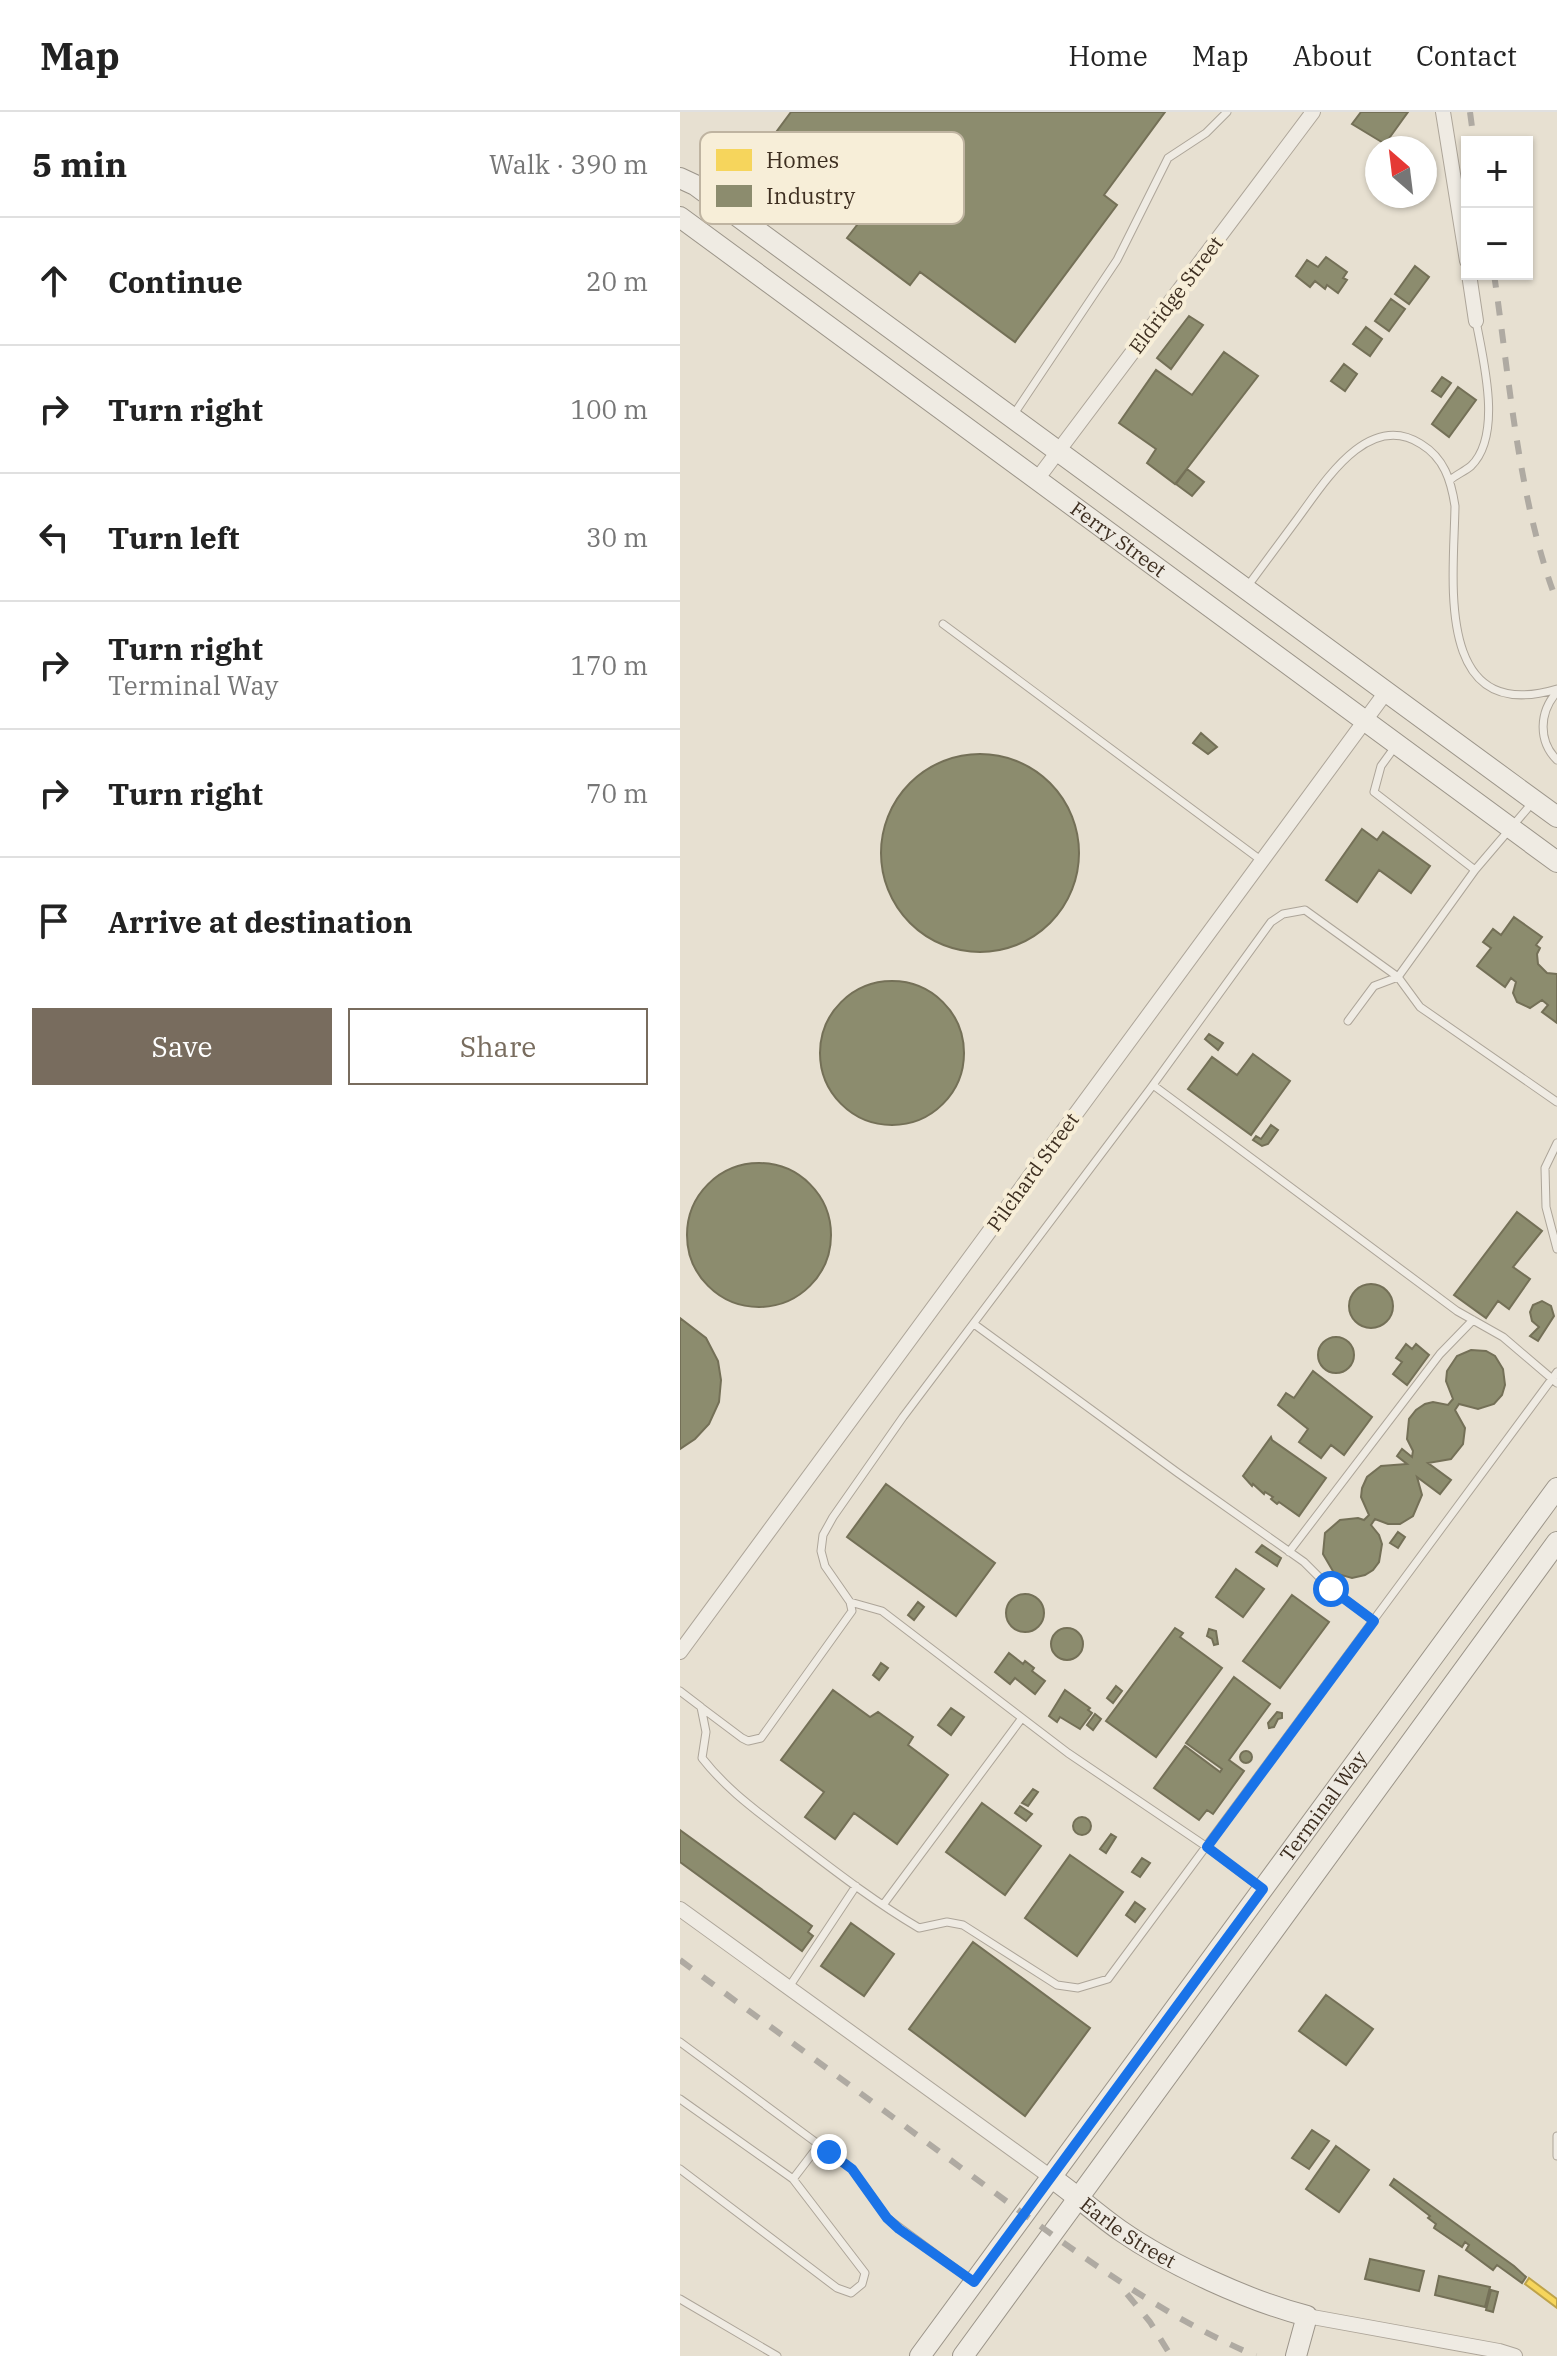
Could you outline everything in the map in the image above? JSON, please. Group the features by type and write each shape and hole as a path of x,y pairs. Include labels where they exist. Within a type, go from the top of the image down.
{"main road":[{"name":"Ferry Street","path":"680,178 700,189"},
{"name":"Ferry Street","path":"680,217 1557,862"},
{"name":"Ferry Street","path":"748,224 1557,817"},
{"name":"Terminal Way","path":"920,2356 1557,1488"},
{"name":"Terminal Way","path":"963,2356 1557,1542"},
{"name":"Earle Street","path":"1052,2178 1122,2231 1175,2263 1276,2308 1307,2316"},
{"path":"1296,2356 1307,2316"}],"street":[{"name":"Eldridge Street","path":"1038,478 1313,112"},
{"path":"1443,112 1461,224"},
{"path":"1470,280 1476,321"},
{"name":"Pilchard Street","path":"680,1652 1386,692"},
{"name":"Earle Street","path":"680,1909 1052,2178"},
{"name":"Earle Street","path":"1307,2316 1515,2356"}],"lane":[{"path":"1012,417 1117,260 1168,158 1206,133 1227,112"},
{"path":"1450,480 1471,466 1483,448 1489,395 1476,321"},
{"path":"1246,589 1343,459 1370,441 1399,436 1417,441 1433,453 1450,480 1455,506 1455,629 1463,656 1483,681 1493,688 1520,693 1557,690"},
{"path":"943,624 1262,861"},
{"path":"1557,690 1548,704 1543,736 1557,760"},
{"path":"1398,743 1381,766 1374,792 1475,870"},
{"path":"1348,1021 1374,986 1398,977 1475,870 1535,801"},
{"path":"680,1691 742,1738 748,1741 761,1738 852,1611 850,1602 825,1566 821,1551 823,1535 833,1517 903,1417 1153,1085 1271,922 1283,914 1305,910 1398,977 1420,1007 1557,1102"},
{"path":"701,1707 706,1732 702,1758 722,1783 883,1905 919,1928 947,1922 963,1925 1057,1985 1078,1988 1108,1979 1555,1378 1503,1337 1457,1311 1153,1085"},
{"path":"1557,1143 1555,1155 1545,1168 1546,1207 1557,1249"},
{"path":"1289,1552 1440,1354 1473,1320"},
{"path":"974,1324 1304,1562 1331,1589 1374,1621"},
{"path":"850,1602 882,1611 1068,1753 1207,1847 1263,1889"},
{"path":"883,1905 1022,1718"},
{"path":"789,1987 856,1886"},
{"path":"680,2042 852,2169 887,2218 974,2282"},
{"path":"680,2099 793,2179 865,2273 862,2284 851,2293 837,2288 680,2169"},
{"path":"1557,2136 1557,2156"},
{"path":"793,2179 819,2145"},
{"path":"680,2299 777,2356"}],"building: Homes":[{"path":"1529,2278 1557,2299 1557,2308 1525,2284"}],"building: Industry":[{"path":"791,112 1165,112 1104,195 1117,205 1015,342 920,272 910,285 847,238 856,224 964,224 964,132 776,132"},
{"path":"1361,112 1408,112 1391,136 1372,136 1352,124"},
{"path":"1326,257 1347,272 1343,278 1347,280 1338,293 1327,285 1325,289 1315,281 1310,287 1296,276 1307,260 1318,267"},
{"path":"1415,266 1429,277 1409,304 1395,294"},
{"path":"1391,299 1405,309 1389,331 1375,321"},
{"path":"1189,316 1203,325 1171,369 1157,358"},
{"path":"1366,327 1382,339 1370,356 1353,344"},
{"path":"1224,352 1258,376 1175,484 1147,463 1156,449 1119,423 1156,370 1192,395"},
{"path":"1344,364 1357,374 1345,391 1331,381"},
{"path":"1442,377 1451,383 1441,397 1432,391"},
{"path":"1458,387 1476,400 1449,437 1432,424"},
{"path":"1187,469 1204,482 1192,496 1176,484"},
{"path":"1201,733 1217,747 1208,754 1193,743"},
{"path":"980,754 1018,762 1050,783 1071,815 1079,853 1071,891 1050,923 1018,944 980,952 942,944 910,923 889,891 881,853 889,815 910,783 942,762"},
{"path":"1362,829 1377,840 1383,832 1430,866 1411,893 1379,870 1357,902 1326,880"},
{"path":"1514,917 1542,937 1536,945 1540,948 1538,964 1547,973 1557,974 1557,1023 1542,1012 1548,1005 1542,1000 1530,1008 1517,1002 1513,993 1516,982 1511,978 1505,987 1477,966 1491,948 1483,942 1493,929 1501,935"},
{"path":"892,981 919,987 943,1002 958,1026 964,1053 958,1080 943,1104 919,1119 892,1125 865,1119 841,1104 826,1080 820,1053 826,1026 841,1002 865,987"},
{"path":"1209,1034 1223,1043 1218,1050 1205,1039"},
{"path":"1253,1054 1290,1081 1251,1135 1188,1089 1212,1057 1237,1075"},
{"path":"1271,1125 1278,1130 1268,1144 1262,1146 1253,1140 1256,1136 1261,1139"},
{"path":"759,1163 786,1169 810,1184 825,1208 831,1235 825,1262 810,1286 786,1301 759,1307 732,1301 708,1286 693,1262 687,1235 693,1208 708,1184 732,1169"},
{"path":"1517,1212 1542,1231 1513,1267 1530,1279 1509,1309 1498,1301 1486,1318 1454,1295"},
{"path":"1371,1284 1387,1290 1393,1306 1387,1322 1371,1328 1355,1322 1349,1306 1355,1290"},
{"path":"1542,1301 1551,1306 1554,1316 1538,1341 1530,1336 1539,1327 1532,1321 1530,1312 1533,1305"},
{"path":"680,1318 706,1338 718,1361 721,1380 719,1402 709,1424 680,1449"},
{"path":"1336,1337 1349,1342 1354,1355 1349,1368 1336,1373 1323,1368 1318,1355 1323,1342"},
{"path":"1406,1344 1412,1349 1416,1344 1429,1355 1407,1385 1393,1374 1402,1362 1396,1358"},
{"path":"1471,1350 1486,1351 1495,1356 1503,1369 1505,1385 1502,1395 1494,1404 1478,1409 1459,1404 1455,1410 1465,1428 1463,1444 1451,1459 1428,1463 1451,1480 1440,1494 1417,1477 1422,1495 1413,1516 1400,1524 1375,1519 1371,1525 1382,1544 1379,1562 1373,1570 1352,1578 1334,1573 1323,1554 1325,1533 1340,1520 1364,1520 1369,1515 1361,1497 1367,1477 1381,1466 1407,1464 1397,1456 1402,1449 1412,1457 1413,1451 1407,1439 1409,1419 1425,1404 1448,1405 1453,1399 1446,1381 1447,1371 1457,1356"},
{"path":"1313,1371 1372,1417 1344,1455 1331,1445 1321,1458 1299,1442 1308,1429 1278,1405 1286,1393 1294,1398"},
{"path":"1271,1437 1326,1478 1299,1516 1279,1502 1277,1504 1271,1499 1273,1497 1252,1486 1243,1476"},
{"path":"886,1484 995,1563 956,1616 847,1537"},
{"path":"1398,1532 1405,1537 1398,1548 1390,1543"},
{"path":"1262,1545 1281,1558 1277,1566 1256,1552"},
{"path":"1236,1569 1264,1589 1243,1617 1216,1597"},
{"path":"1025,1594 1038,1600 1044,1613 1038,1626 1025,1632 1012,1626 1006,1613 1012,1600"},
{"path":"1292,1595 1329,1622 1280,1688 1243,1661"},
{"path":"918,1602 924,1607 914,1620 908,1615"},
{"path":"1067,1628 1078,1633 1083,1644 1078,1655 1067,1660 1056,1655 1051,1644 1056,1633"},
{"path":"1175,1628 1183,1633 1180,1637 1222,1668 1156,1757 1106,1721"},
{"path":"1209,1629 1216,1631 1218,1644 1214,1645 1207,1636"},
{"path":"1009,1653 1034,1668 1032,1671 1045,1681 1035,1694 1015,1678 1010,1684 995,1672"},
{"path":"881,1663 888,1668 879,1680 873,1675"},
{"path":"1234,1677 1270,1704 1229,1760 1244,1771 1213,1814 1207,1810 1199,1820 1154,1788 1185,1746 1220,1772 1222,1769 1186,1743"},
{"path":"1116,1686 1122,1691 1113,1703 1107,1698"},
{"path":"833,1690 870,1717 878,1712 913,1737 908,1745 948,1775 897,1844 854,1813 835,1839 805,1817 824,1792 781,1760"},
{"path":"1065,1690 1090,1708 1088,1710 1092,1713 1080,1729 1060,1717 1057,1722 1049,1716"},
{"path":"951,1708 964,1717 951,1735 938,1725"},
{"path":"1277,1712 1282,1713 1282,1718 1269,1728 1268,1723"},
{"path":"1095,1714 1101,1719 1093,1730 1087,1725"},
{"path":"1246,1751 1252,1757 1246,1763 1240,1757"},
{"path":"1033,1789 1038,1792 1028,1806 1022,1803"},
{"path":"982,1803 1041,1846 1005,1895 946,1852"},
{"path":"1020,1806 1032,1814 1026,1821 1015,1813"},
{"path":"1078,1817 1086,1817 1091,1826 1089,1833 1078,1835 1073,1830 1073,1822"},
{"path":"680,1830 812,1926 808,1932 813,1936 802,1951 680,1862"},
{"path":"1111,1834 1116,1837 1106,1853 1100,1849"},
{"path":"1070,1855 1123,1892 1077,1956 1025,1918"},
{"path":"1142,1858 1150,1863 1140,1877 1132,1872"},
{"path":"1135,1902 1145,1909 1135,1922 1126,1915"},
{"path":"851,1923 894,1954 864,1996 821,1966"},
{"path":"973,1942 1090,2028 1025,2116 909,2029"},
{"path":"1326,1995 1373,2029 1346,2065 1299,2031"},
{"path":"1312,2130 1329,2141 1309,2169 1292,2158"},
{"path":"1336,2146 1369,2170 1339,2212 1306,2189"},
{"path":"1394,2179 1514,2266 1526,2277 1522,2283 1497,2265 1493,2270 1466,2250 1469,2245 1465,2242 1462,2247 1434,2228 1436,2224 1428,2218 1430,2216 1390,2185"},
{"path":"1370,2259 1424,2271 1419,2291 1365,2279"},
{"path":"1439,2276 1490,2287 1485,2307 1435,2295"},
{"path":"1491,2290 1498,2292 1493,2312 1486,2310"}],"railway":[{"path":"1470,112 1473,136"},
{"path":"1495,280 1524,482 1557,602"},
{"path":"680,1960 1105,2272 1179,2318 1256,2356"},
{"path":"1127,2294 1150,2322 1171,2356"}],"route":[{"path":"829,2152 862,2180 887,2218 899,2229 974,2282 1263,1889 1207,1847 1374,1621 1331,1589"}]}
